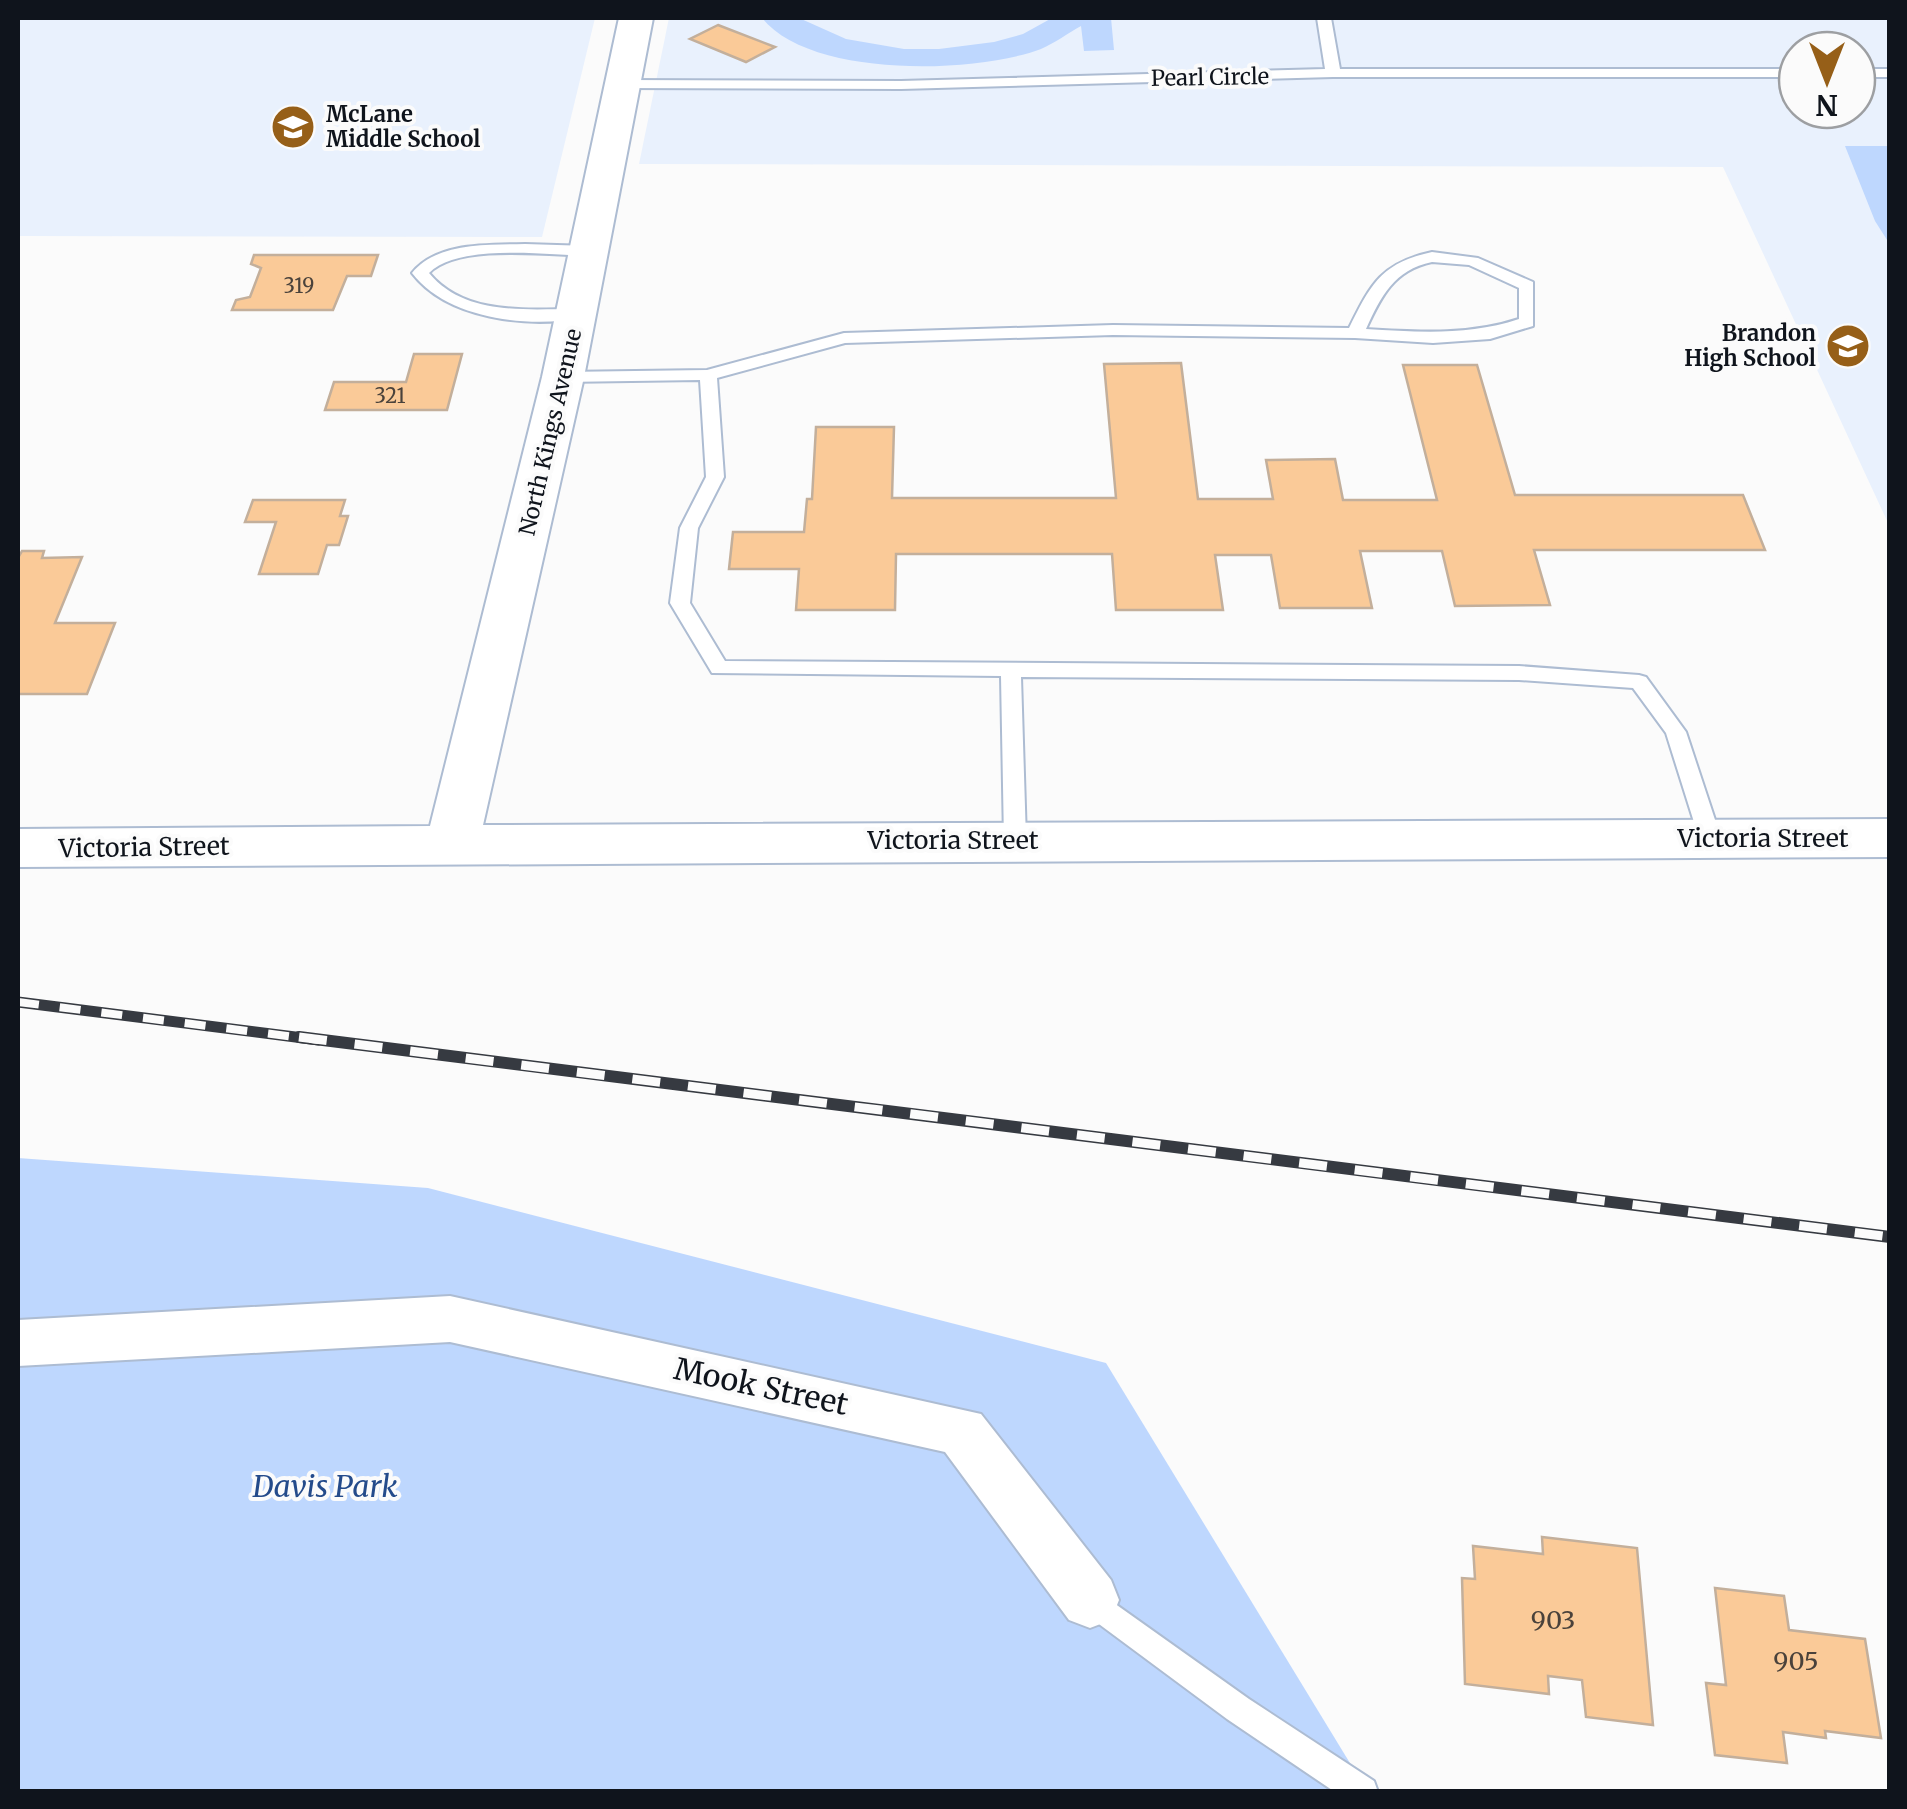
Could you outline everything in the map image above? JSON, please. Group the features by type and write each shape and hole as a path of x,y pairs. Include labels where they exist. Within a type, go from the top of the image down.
{"street":[{"name":"North Kings Avenue","path":"452,844 563,377 636,18"},
{"name":"Victoria Street","path":"18,848 1890,838"},
{"name":"Mook Street","path":"18,1343 450,1319 962,1430 1090,1600"}],"lane":[{"path":"1324,18 1333,74"},
{"name":"Pearl Circle","path":"622,84 901,84 1333,74 1777,73"},
{"path":"576,314 500,312 470,306 427,284 420,273 424,264 435,257 458,252 589,250"},
{"path":"563,377 708,375 844,338 1113,330 1355,333 1433,338 1490,334 1527,322 1528,286 1501,268 1458,257 1411,260 1380,284 1355,333"},
{"path":"708,375 715,477 689,528 680,604 720,668 1520,673 1639,682 1676,732 1710,838"},
{"path":"1011,672 1015,840"},
{"name":"Mook Street","path":"1090,1600 1238,1709 1363,1792"}],"shaded area":[{"name":"McLane Middle School","path":"18,18 595,18 542,237 18,236"},
{"name":"Brandon High School","path":"669,18 1889,18 1889,525 1723,167 639,164"}],"green space":[{"path":"762,18 799,18 846,39 904,49 939,49 994,42 1023,34 1052,18 1111,18 1114,50 1084,51 1081,26 1041,49 1012,57 936,66 894,65 816,52 785,38"},
{"path":"1845,146 1889,146 1889,243 1875,221"},
{"name":"Davis Park","path":"18,1158 428,1188 1106,1363 1367,1791 18,1791"}],"building":[{"path":"718,25 775,47 746,62 690,39"},
{"path":"254,255 378,255 371,276 347,276 333,310 232,310 236,300 250,297 261,268 251,264"},
{"path":"414,354 462,354 447,410 325,410 334,382 406,382"},
{"path":"1181,363 1198,499 1273,499 1266,460 1335,459 1343,500 1437,500 1403,365 1477,365 1515,495 1743,495 1765,550 1534,550 1550,605 1455,606 1442,551 1360,551 1372,608 1280,608 1271,555 1215,555 1223,610 1116,610 1112,554 896,554 895,610 796,610 799,569 729,569 733,532 804,532 807,499 812,499 816,427 894,427 892,498 1116,498 1104,364"},
{"path":"253,500 345,500 340,516 348,516 339,545 327,545 318,574 259,574 276,522 245,522"},
{"path":"22,551 44,551 42,558 82,557 55,623 115,623 87,694 18,694 18,558"},
{"path":"1542,1537 1637,1548 1653,1725 1586,1717 1582,1680 1548,1676 1549,1694 1465,1684 1462,1578 1475,1579 1473,1546 1543,1554"},
{"path":"1715,1588 1784,1596 1789,1630 1865,1639 1881,1738 1825,1731 1826,1738 1783,1732 1787,1763 1715,1755 1706,1683 1726,1685"}],"railway":[{"path":"18,1002 319,1040"},
{"path":"299,1037 1890,1237"}],"place":[{"name":"McLane Middle School","path":"293,127"},
{"name":"Brandon High School","path":"1848,346"}]}
